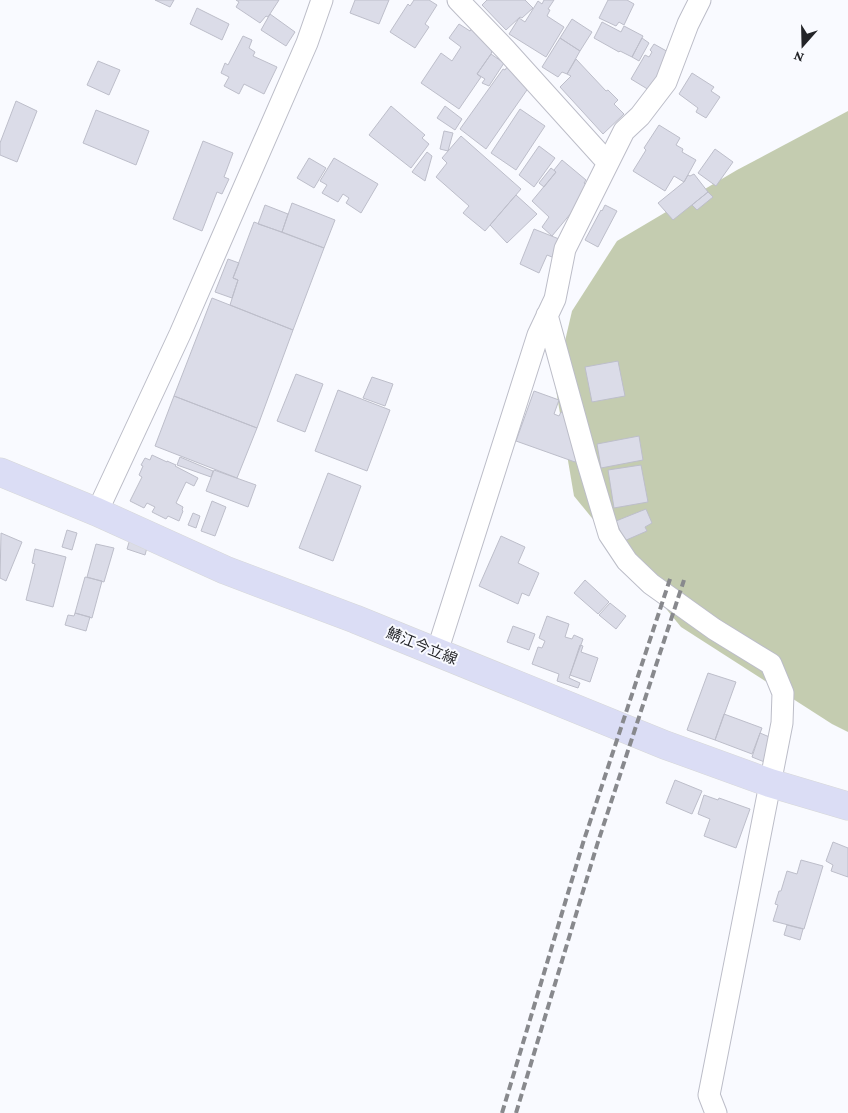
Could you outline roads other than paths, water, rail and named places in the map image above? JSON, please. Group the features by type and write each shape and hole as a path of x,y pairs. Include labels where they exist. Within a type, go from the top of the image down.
{"main road":[{"name":"鯖江今立線","path":"0,472 97,512 226,570 437,652 665,745 770,783 848,806"}],"street":[{"path":"97,512 180,334 307,43 322,0"},
{"path":"458,0 608,163"},
{"path":"437,652 538,335 555,299 565,249 624,131 640,116 666,82 688,24 700,0"},
{"path":"548,315 586,457 610,534 627,561 651,584 714,629 771,664 783,693 782,723 709,1095 716,1113"}],"railway":[{"path":"502,1113 583,843 671,576"},
{"path":"516,1113 597,845 684,580"}]}
